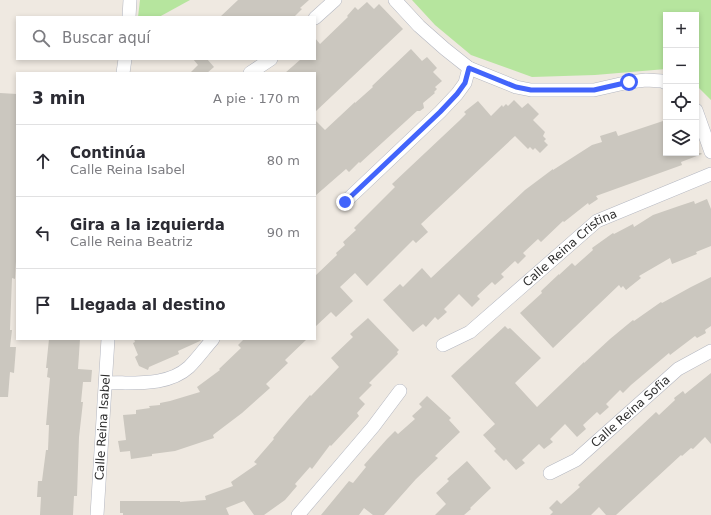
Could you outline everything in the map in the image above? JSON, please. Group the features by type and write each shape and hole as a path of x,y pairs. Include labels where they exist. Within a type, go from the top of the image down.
{"street":[{"path":"129,16 130,0"},
{"path":"316,17 335,0"},
{"path":"395,0 419,26 469,68 516,87 531,90 594,90 629,82 646,80 663,82"},
{"path":"123,72 125,60"},
{"path":"252,72 270,60"},
{"path":"345,202 457,94 465,83 469,68"},
{"path":"699,118 711,152"},
{"name":"Calle Reina Cristina","path":"443,344 470,332 597,221 711,174"},
{"name":"Calle Reina Isabel","path":"97,515 108,340"},
{"path":"106,383 154,382 170,378 188,368 212,340"},
{"name":"Calle Reina Sofia","path":"550,473 576,460 678,369 711,351"},
{"path":"298,515 373,427 400,390"}],"green space":[{"path":"140,0 190,0 161,16 138,16"},
{"path":"412,0 711,0 711,100 699,88 699,12 663,12 663,69 595,75 532,77 471,55 435,25"}],"building":[{"path":"238,0 309,0 300,8 302,9 295,16 221,16"},
{"path":"367,2 374,9 379,4 403,29 316,111 316,72 286,72 300,60 316,60 316,39 320,44 348,17 347,16 355,7 358,10"},
{"path":"411,49 422,61 427,57 437,68 433,72 442,81 435,87 437,89 434,92 435,93 423,103 424,108 417,111 349,172 346,169 316,195 316,121 325,130 373,87 372,86"},
{"path":"194,60 208,60 214,67 208,72 191,72 198,65"},
{"path":"0,93 16,94 16,262 15,279 12,278 10,330 12,330 10,347 16,347 14,373 10,372 8,397 0,397"},
{"path":"514,100 522,108 528,103 539,114 533,120 545,132 543,136 546,139 544,141 548,145 540,153 535,148 533,150 530,147 528,149 515,136 421,224 428,232 416,243 413,240 367,286 355,273 340,287 353,301 336,317 331,312 316,326 316,275 337,255 336,253 345,245 343,242 356,230 354,228 395,187 392,184 466,114 464,112 478,101 491,116 502,105 503,107 506,104 508,106"},
{"path":"663,121 663,156 697,156 681,162 682,165 596,196 598,199 589,205 588,203 564,222 563,221 541,242 538,239 523,253 526,256 518,264 515,261 501,274 504,277 495,285 492,282 477,296 480,299 472,307 459,294 444,309 447,312 438,320 435,317 426,327 423,324 413,332 383,300 400,284 403,287 422,268 431,278 525,190 553,169 592,145 602,142 600,136 616,131 618,136"},
{"path":"707,199 711,209 711,246 696,252 697,254 672,264 670,258 639,276 641,278 626,290 623,286 621,288 619,285 553,348 520,313 542,293 541,291 559,274 572,263 575,266 593,250 592,248 613,233 614,234 633,224 634,227 653,215 694,201 695,204"},
{"path":"711,277 711,326 705,330 706,333 697,338 695,336 670,355 669,353 623,393 620,390 606,404 609,407 600,415 597,412 583,425 586,429 577,437 565,424 550,439 553,442 544,449 539,444 522,460 525,463 516,470 506,459 504,461 494,451 496,449 483,435 495,424 451,376 505,326 508,329 510,328 541,358 515,383 537,407 584,362 633,320 634,321 661,302 662,303"},
{"path":"368,318 399,350 397,352 398,354 369,383 372,385 359,398 365,404 357,413 359,416 331,446 330,445 312,469 310,467 295,484 297,486 285,500 264,515 254,515 244,501 226,508 229,515 123,515 123,513 120,513 120,501 180,502 206,500 205,496 233,486 231,482 257,464 254,462 288,420 310,395 311,396 339,367 331,358 353,337 350,334"},
{"path":"49,340 80,340 78,369 92,370 91,382 83,382 77,496 74,496 73,515 40,515 41,497 37,497 38,481 42,481 46,450 48,450 49,425 46,425 50,378 47,377 48,368 46,368"},
{"path":"134,340 201,340 178,351 179,354 149,367 148,370 139,366 135,357 138,355 133,343 135,342"},
{"path":"243,340 306,340 285,360 288,363 266,384 270,388 242,413 213,435 214,438 175,451 152,454 152,456 131,459 130,451 120,452 118,441 126,440 123,415 136,414 136,410 150,408 149,406 160,405 160,403 200,392 197,387 220,370 219,369 241,348 238,345"},
{"path":"711,373 711,444 705,437 693,449 691,448 682,456 681,455 616,515 606,515 599,507 591,515 550,515 553,512 549,508 557,500 561,504 580,487 578,485 656,412 659,415 675,400 674,398 683,391 685,394"},
{"path":"427,396 451,418 449,420 460,432 435,456 438,458 416,479 384,515 373,515 364,508 359,515 321,515 349,481 353,483 366,467 364,465 387,439 395,431 398,434 415,419 412,416 422,407 419,404"},
{"path":"467,461 491,488 464,515 435,515 446,504 436,493 449,481 447,479"}],"route":[{"path":"345,202 457,94 465,83 469,68 516,87 531,90 594,90 629,82"}]}
